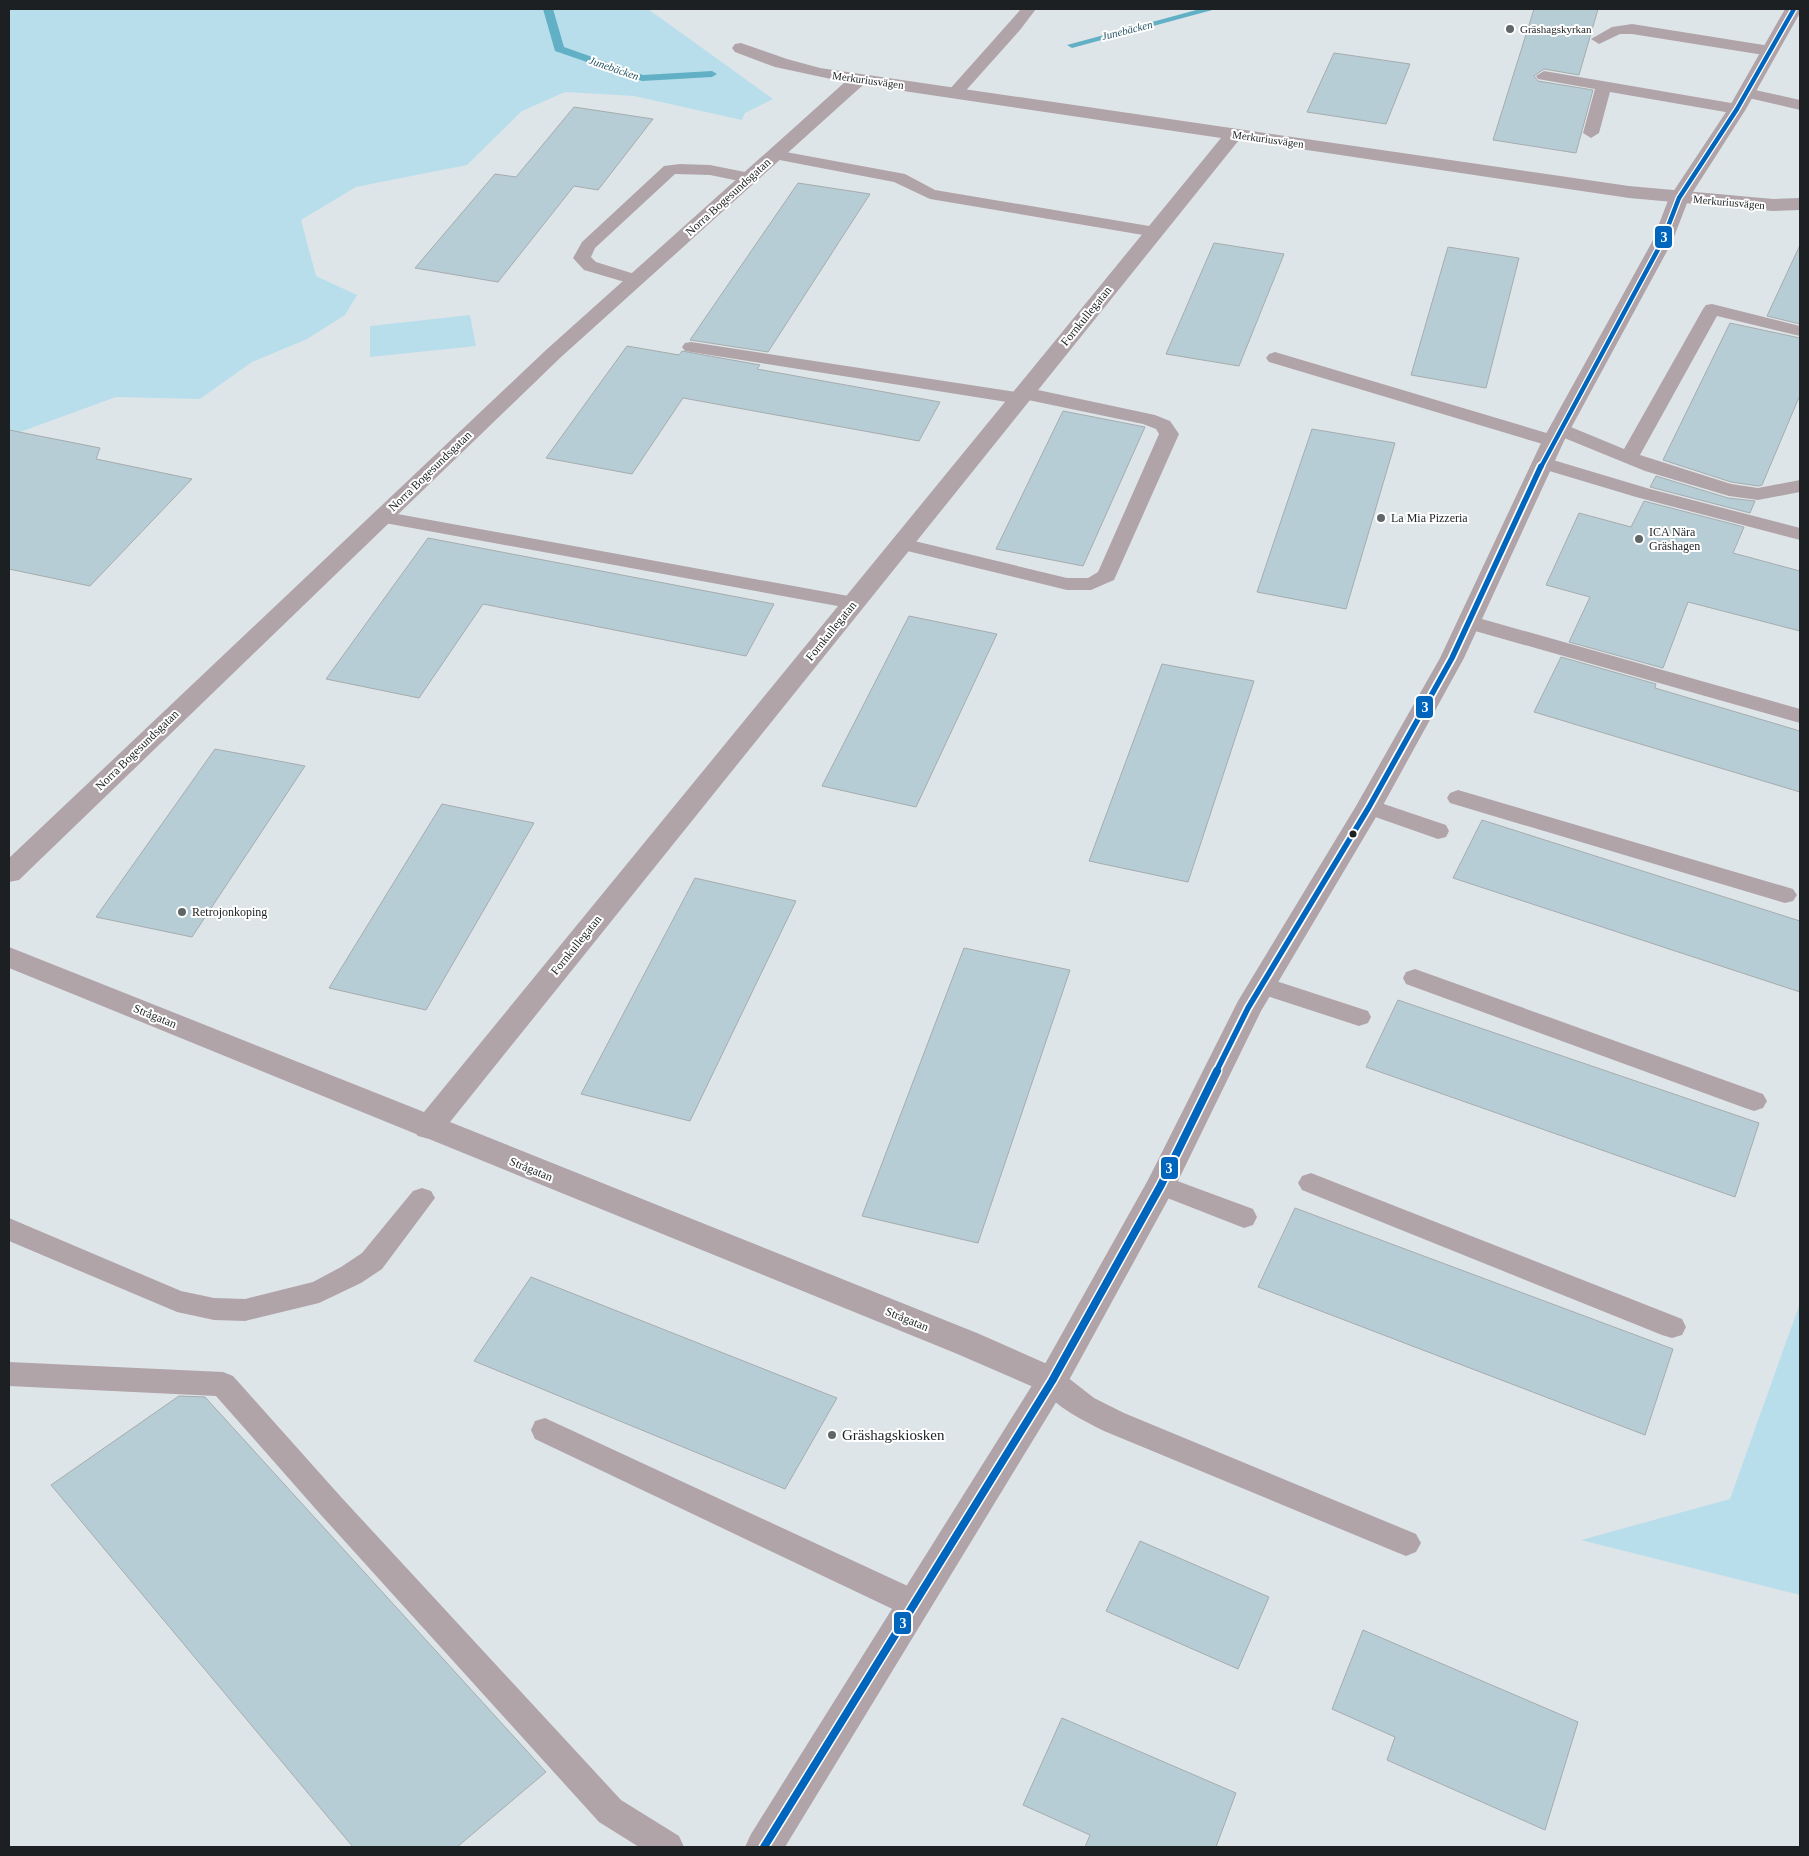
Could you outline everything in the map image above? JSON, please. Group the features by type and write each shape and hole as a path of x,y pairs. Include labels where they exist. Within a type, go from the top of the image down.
{"street":[{"path":"764,1847 1052,1381 1161,1185 1261,986 1369,807 1446,668 1552,444 1662,242 1679,198 1741,101 1794,9"},
{"name":"Merkuriusvägen","path":"741,48 781,63 820,73 1234,134 1679,198 1773,205 1800,204"},
{"name":"Norra Bogesundsgatan","path":"9,872 553,354 860,78"},
{"name":"Fornkullegatan","path":"428,1128 1234,134"},
{"name":"Strågatan","path":"9,956 428,1128 966,1343 1052,1381"}],"lane":[{"path":"955,92 1028,9"},
{"path":"1598,39 1617,30 1632,29 1770,51"},
{"path":"1544,76 1604,86 1741,101 1800,105"},
{"path":"1591,133 1604,86"},
{"path":"774,155 899,178 930,194 1155,232"},
{"path":"635,280 597,269 582,258 588,246 670,170 688,167 706,168 749,178"},
{"path":"1629,458 1712,309 1800,331"},
{"path":"691,347 1022,396 1148,420 1163,426 1169,434 1107,576 1091,584 1067,584 902,544"},
{"path":"1275,358 1552,444 1629,458 1652,467 1729,490 1758,494 1800,486"},
{"path":"1552,444 1644,493 1800,534"},
{"path":"382,517 854,603"},
{"path":"1468,622 1800,716"},
{"path":"1458,798 1785,896"},
{"path":"1369,807 1438,831"},
{"path":"1415,978 1754,1101"},
{"path":"1261,986 1359,1017"},
{"path":"1311,1183 1672,1327"},
{"path":"1161,1185 1244,1217"},
{"path":"9,1229 177,1302 214,1310 245,1310 320,1292 351,1275 372,1261 422,1198"},
{"path":"9,1374 223,1384 331,1506 610,1811 668,1847"},
{"path":"1052,1381 1084,1407 1114,1422 1406,1543"},
{"path":"545,1430 914,1604"}],"shaded area":[{"path":"9,9 648,9 773,99 745,113 742,120 634,96 565,92 522,111 467,165 356,187 301,220 316,276 357,295 345,315 307,339 252,362 200,399 116,397 9,436"},
{"path":"470,315 476,346 370,357 370,326"},
{"path":"1800,1303 1800,1595 1581,1540 1730,1499"}],"building":[{"path":"1534,9 1598,9 1579,75 1544,69 1534,76 1538,81 1593,90 1576,153 1493,140"},
{"path":"1334,53 1410,64 1386,124 1307,112"},
{"path":"574,107 653,119 598,190 574,186 498,282 415,268 495,174 516,177"},
{"path":"798,183 870,194 768,352 690,340"},
{"path":"1214,243 1284,254 1239,366 1166,354"},
{"path":"1800,245 1800,324 1767,316"},
{"path":"1448,247 1519,258 1486,388 1411,375"},
{"path":"1730,323 1800,338 1800,395 1762,485 1758,486 1731,482 1663,460"},
{"path":"627,346 679,355 682,351 760,365 757,369 940,402 919,441 683,398 632,474 546,458"},
{"path":"1063,411 1145,427 1083,566 996,549"},
{"path":"1312,429 1395,443 1346,609 1257,592"},
{"path":"9,430 100,448 96,459 192,479 90,586 9,569"},
{"path":"1656,476 1728,498 1755,501 1750,513 1650,487"},
{"path":"1644,501 1744,527 1733,553 1800,571 1800,631 1688,602 1663,668 1569,642 1590,597 1546,585 1579,513 1631,527"},
{"path":"428,538 774,604 746,656 483,604 419,698 326,679"},
{"path":"909,616 997,634 916,807 822,786"},
{"path":"1561,657 1656,684 1655,688 1800,731 1800,792 1534,712"},
{"path":"1162,664 1254,681 1188,882 1089,861"},
{"path":"215,749 305,766 192,937 96,917"},
{"path":"442,804 534,823 426,1010 329,988"},
{"path":"1482,820 1800,921 1800,992 1453,878"},
{"path":"695,878 796,901 690,1121 581,1094"},
{"path":"964,948 1070,970 978,1243 862,1216"},
{"path":"1398,1000 1759,1123 1735,1197 1366,1067"},
{"path":"1295,1208 1673,1349 1645,1435 1258,1287"},
{"path":"531,1277 837,1398 785,1489 474,1361"},
{"path":"179,1396 205,1397 546,1772 457,1847 353,1847 51,1485"},
{"path":"1140,1541 1269,1597 1238,1669 1106,1611"},
{"path":"1363,1630 1578,1722 1545,1830 1387,1760 1395,1737 1332,1709"},
{"path":"1062,1718 1236,1793 1216,1847 1085,1847 1090,1835 1023,1805"}],"waterway":[{"name":"Junebäcken","path":"548,9 559,49 642,78 712,74"},
{"name":"Junebäcken","path":"1072,45 1211,9"}],"transit line":[{"name":"3","path":"764,1847 1052,1381 1161,1185 1248,1008 1369,807 1452,658 1553,441 1662,242 1679,198 1737,109 1794,9"}],"place":[{"name":"Gräshagskyrkan","path":"1510,29"},
{"name":"La Mia Pizzeria","path":"1381,518"},
{"name":"ICA Nära Gräshagen","path":"1639,539"},
{"name":"Retrojonkoping","path":"182,912"},
{"name":"Gräshagskiosken","path":"832,1435"}]}
